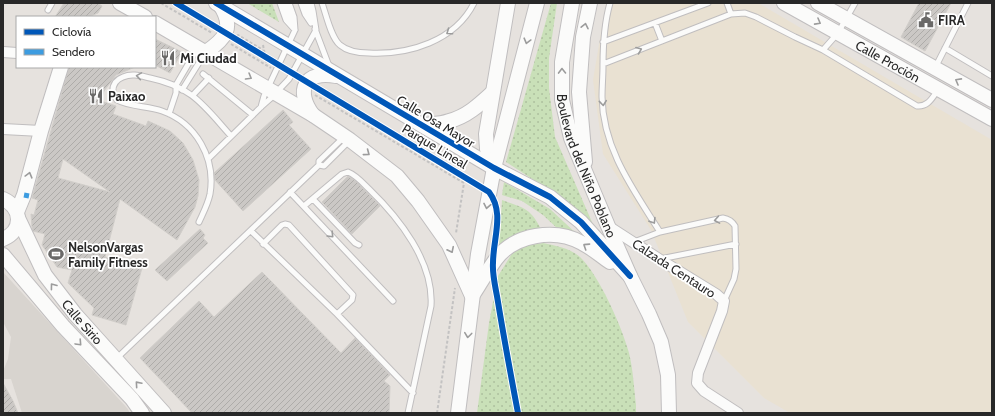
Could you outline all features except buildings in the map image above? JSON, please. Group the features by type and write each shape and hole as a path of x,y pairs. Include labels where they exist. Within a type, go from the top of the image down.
{"main road":[{"path":"120,3 143,16"},
{"path":"494,168 487,149 486,134 508,3"},
{"path":"458,413 478,254 494,168 537,3"},
{"name":"Boulevard del Niño Poblano","path":"572,3 562,62 562,100 571,138 586,176 661,342 668,375 669,413"},
{"path":"586,176 579,92 583,37 590,3"},
{"name":"Calle Proción","path":"784,3 967,106 991,117"},
{"name":"Calle Proción","path":"818,3 992,100"},
{"path":"202,50 219,43 226,32 226,18 218,4"},
{"name":"Calle Osa Mayor","path":"218,4 424,125 494,168 550,197 581,222 630,276"},
{"path":"156,24 313,115 347,138 397,176 418,201 449,245 472,296"},
{"path":"3,239 13,233 18,224 18,215 27,196 41,131 61,68"},
{"path":"313,115 307,106 303,95 306,83 318,75 335,74"},
{"path":"967,106 975,91"},
{"path":"424,125 449,122 476,108 492,94"},
{"path":"3,200 13,206 18,215"},
{"name":"Calle Sirio","path":"18,215 45,275 75,314 164,413"},
{"path":"472,296 500,254 511,245 524,239 542,234 566,236 582,243 630,276"},
{"name":"Calle Sirio","path":"3,255 63,326 132,399 142,413"},
{"path":"63,326 75,314"}],"street":[{"path":"3,52 16,53"},
{"path":"3,129 41,131"},
{"name":"Calzada Centauro","path":"608,226 724,300 722,311 698,373 697,383 704,391 738,413"}],"lane":[{"path":"48,10 52,3"},
{"path":"280,3 286,20 295,30"},
{"path":"285,3 295,30"},
{"path":"208,159 253,116 272,90 287,45 295,30 294,17 289,3"},
{"path":"301,3 305,14 316,30"},
{"path":"306,3 335,74"},
{"path":"261,107 264,96 289,79 316,30 314,11 311,3"},
{"path":"322,3 335,39 339,45 345,49 364,53 383,54 421,47 438,39 454,28 468,15 474,3"},
{"path":"610,3 603,42 602,98 605,122 610,141 624,176 660,232"},
{"path":"727,3 731,14"},
{"path":"823,50 838,33 855,3"},
{"path":"934,68 968,3"},
{"path":"603,42 706,4"},
{"path":"603,64 731,14 745,13 823,50 917,106 923,106 926,104 938,89"},
{"path":"655,23 662,41"},
{"path":"945,48 992,76"},
{"path":"169,114 176,93 176,85 202,50"},
{"path":"176,93 184,89 202,50"},
{"path":"203,74 210,78 253,116"},
{"path":"199,222 206,209 210,194 211,181 208,159 202,145 193,132 184,123 169,114 120,101 114,97 112,90 114,85 119,79 133,75 165,81 176,85 193,95 231,136"},
{"path":"193,95 210,78"},
{"path":"116,359 319,165 319,161 347,138"},
{"path":"304,206 342,174 348,172 353,174 395,218 415,247 422,261 430,284 432,296 408,413"},
{"path":"290,192 393,301"},
{"path":"313,198 355,244 359,245"},
{"path":"634,242 660,232 723,218 733,222 735,226 736,244 734,279 724,300"},
{"path":"263,244 282,225 284,224 289,226 353,295 352,300 337,314"},
{"path":"251,231 337,314 413,393"},
{"path":"659,259 736,244"}],"path":[{"path":"229,35 276,64"},
{"path":"238,35 264,51"},
{"path":"455,240 466,181"},
{"path":"437,413 456,284"}],"shaded area":[{"path":"606,3 758,3 992,140 992,413 790,413 764,398 688,322 651,230 603,154 593,80"},
{"path":"3,272 130,413 22,413 11,379 3,379 3,371 8,359 11,337 3,322"}],"green space":[{"path":"247,3 272,3 279,22"},
{"path":"551,3 557,3 549,58 549,88 555,137 595,229 573,207 506,162"},
{"path":"504,182 550,209 579,236 559,230 543,215 522,201 502,195"},
{"path":"502,200 525,209 533,216 541,229 499,248"},
{"path":"543,243 572,251 580,257 595,276 602,288 626,342 629,353 632,365 636,413 477,413 489,323 498,276 513,252 524,246"}],"marked path":[{"path":"24,195 29,196"}],"cycle path":[{"name":"Parque Lineal","path":"176,3 489,192 494,200 497,217 493,254 494,277 518,413"},
{"name":"Parque Lineal","path":"216,3 494,168 550,197 581,222 630,276"}],"place":[{"name":"FIRA","path":"926,20"},
{"name":"Mi Ciudad","path":"168,58"},
{"name":"Paixao","path":"96,96"},
{"name":"NelsonVargas Family Fitness","path":"56,254"}]}
